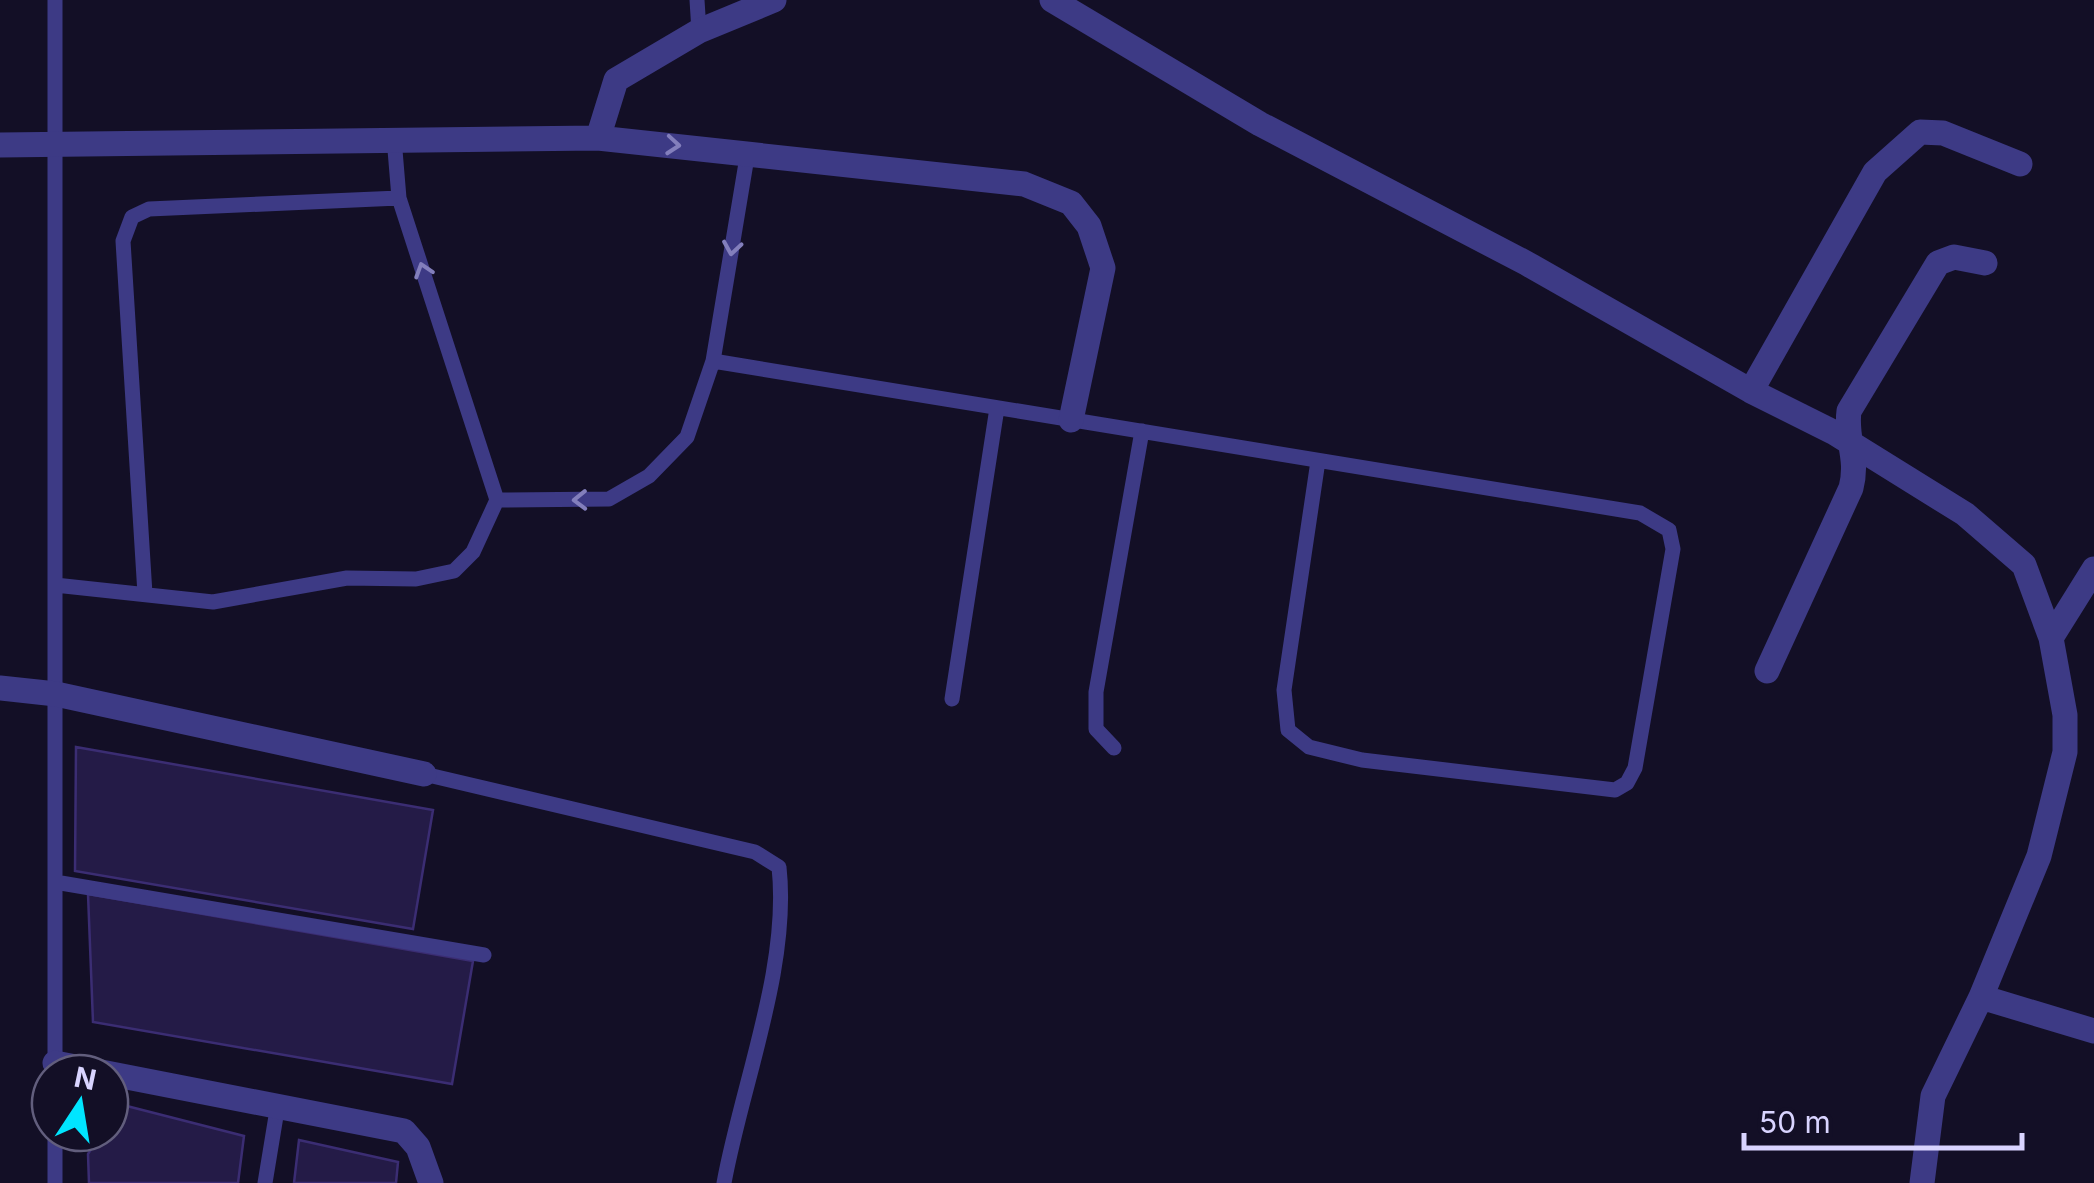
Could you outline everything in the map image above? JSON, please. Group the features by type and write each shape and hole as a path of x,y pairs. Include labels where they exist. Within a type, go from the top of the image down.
{"street":[{"path":"598,138 608,92 616,80 700,31 774,0"},
{"path":"1052,0 1260,124 1526,263 1750,392 1852,443 1965,514 2024,566 2051,638 2066,715 2065,752 2038,856 1981,997 1933,1096 1922,1183"},
{"path":"1750,392 1875,172 1920,132 1943,133 2020,164"},
{"path":"0,145 57,148 394,138 598,138 1024,184 1071,203 1089,226 1103,268 1070,420"},
{"path":"1767,671 1851,488 1857,465 1849,411 1938,263 1954,257 1985,264"},
{"path":"2051,638 2094,569"},
{"path":"0,688 56,694 424,774"},
{"path":"1981,997 2094,1030"},
{"path":"130,1080 278,1104 404,1131 423,1157 431,1183"}],"lane":[{"path":"55,0 55,1053"},
{"path":"697,0 700,31"},
{"path":"55,585 213,602 347,578 416,579 454,571 473,552 498,500 399,198 394,138"},
{"path":"498,500 609,499 649,476 687,437 713,362 748,152"},
{"path":"145,594 122,241 132,217 149,209 399,198"},
{"path":"713,362 1142,431 1640,513 1669,530 1672,549 1668,595 1635,768 1627,782 1615,790 1362,760 1309,747 1288,730 1284,690 1318,460"},
{"path":"952,699 997,408"},
{"path":"1114,748 1096,729 1096,692 1142,431"},
{"path":"424,774 755,852 779,867 782,898 766,999 724,1183"},
{"path":"55,882 484,955"},
{"path":"265,1183 278,1104"},
{"path":"55,1153 56,1183"}],"building":[{"path":"76,747 433,810 413,929 75,871"},
{"path":"88,894 473,961 452,1084 93,1022"},
{"path":"130,1107 244,1136 238,1183 89,1183 88,1154 130,1153"},
{"path":"299,1140 398,1162 396,1183 294,1183"}]}
